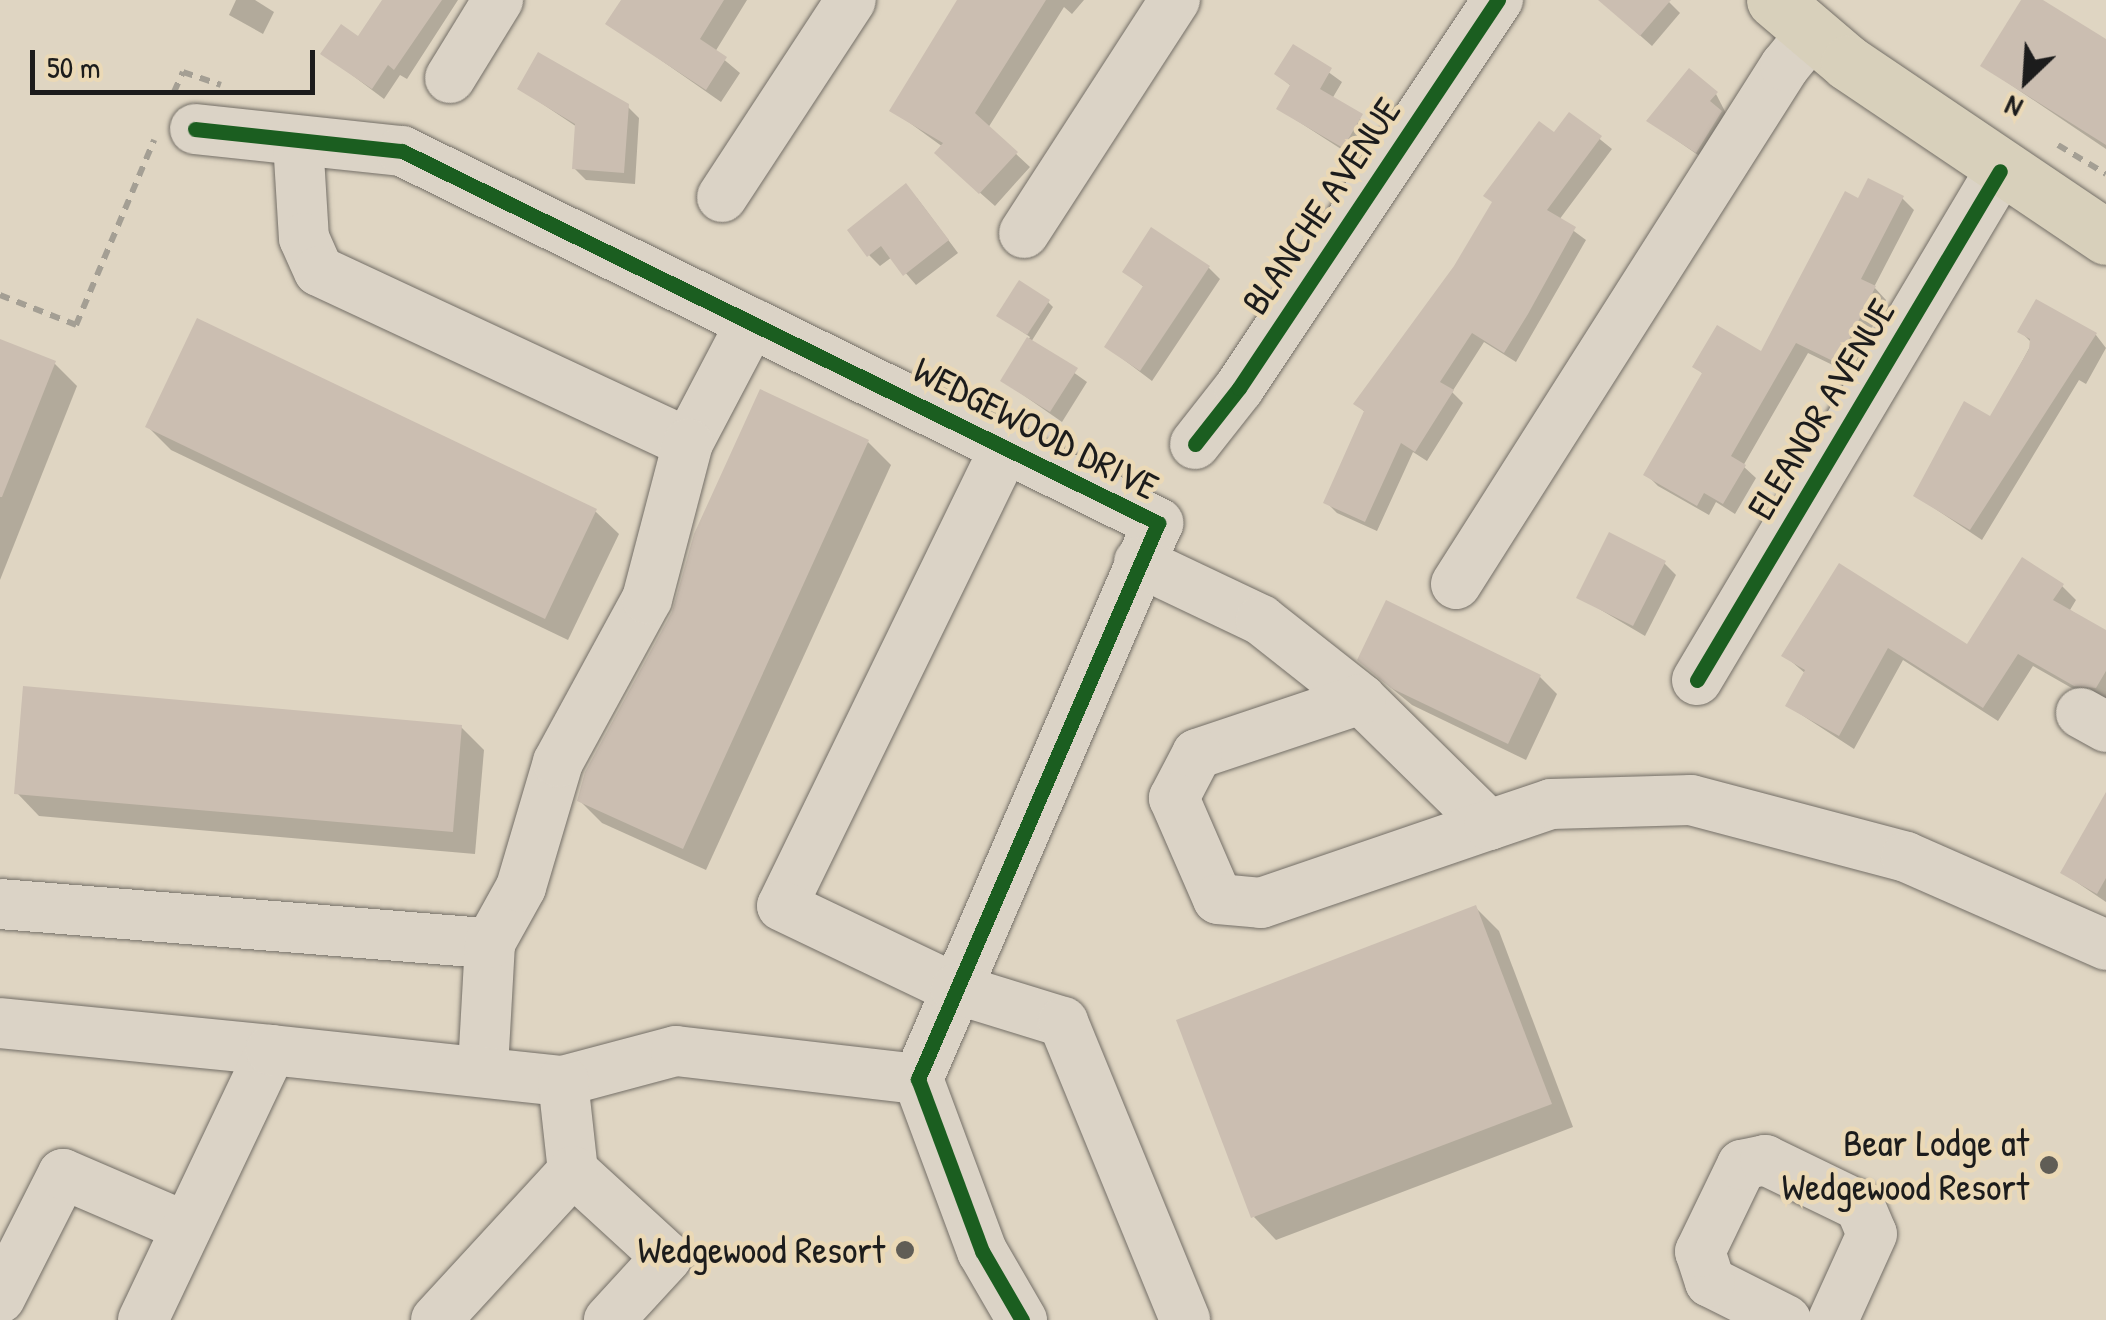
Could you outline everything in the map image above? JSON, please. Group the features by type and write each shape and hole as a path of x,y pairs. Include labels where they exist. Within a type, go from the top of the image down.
{"main road":[{"path":"1793,17 2000,171 2106,237"}],"street":[{"path":"450,78 498,0"},
{"path":"722,197 851,0"},
{"path":"1024,233 1175,0"},
{"name":"BLANCHE AVENUE","path":"1195,444 1239,388 1498,0"},
{"path":"1456,584 1793,17"},
{"name":"WEDGEWOOD DRIVE","path":"174,121 402,151 1158,522 918,1079"},
{"path":"298,140 304,238 319,270 688,442"},
{"name":"ELEANOR AVENUE","path":"1697,680 2000,171"},
{"path":"483,1070 490,943 521,887 558,762 647,599 688,442 751,323"},
{"path":"1005,448 782,906 956,989 1064,1022 1185,1320"},
{"path":"1139,562 1262,620 1361,699 1489,825"},
{"path":"1361,699 1197,754 1174,798 1218,899 1261,904 1551,804 1691,800 1906,857 2106,945"},
{"path":"0,904 490,943"},
{"path":"0,1022 483,1070 563,1082 676,1052 918,1079 982,1250 1022,1320"},
{"path":"143,1320 270,1050"},
{"path":"563,1082 573,1171 667,1256 609,1320"},
{"path":"1786,1320 1710,1282 1700,1252 1742,1165 1765,1160 1860,1206 1872,1234 1833,1320"},
{"path":"436,1320 573,1171"},
{"path":"0,1298 63,1174 186,1228"}],"path":[{"path":"0,295 76,325 174,121 182,72 237,90"}],"building":[{"path":"382,0 442,0 394,70 388,65 372,89 320,54 341,24 358,36"},
{"path":"621,0 724,0 700,39 727,57 706,90 605,24"},
{"path":"957,0 1046,0 975,113 1018,152 979,194 934,153 943,143 889,111"},
{"path":"1598,0 1671,0 1640,36"},
{"path":"2021,0 2043,0 2106,39 2106,145 1980,66"},
{"path":"1293,44 1332,68 1320,89 1363,114 1343,148 1276,109 1290,85 1274,74"},
{"path":"538,52 629,104 624,173 572,169 575,124 517,89"},
{"path":"1689,68 1718,92 1710,101 1722,111 1696,153 1646,121"},
{"path":"1569,112 1602,136 1547,210 1576,227 1504,353 1472,333 1440,382 1454,390 1415,452 1401,443 1365,522 1323,503 1364,411 1353,404 1454,266 1492,202 1483,196 1539,121 1554,132"},
{"path":"1868,178 1904,196 1861,279 1876,286 1837,363 1796,343 1731,456 1746,465 1723,504 1704,493 1697,506 1643,475 1702,373 1692,367 1717,325 1761,351 1845,191 1858,198"},
{"path":"906,183 949,240 903,276 881,246 867,257 847,230"},
{"path":"1151,227 1210,266 1140,371 1104,347 1143,286 1122,272"},
{"path":"1019,280 1050,300 1027,335 996,316"},
{"path":"2036,299 2097,333 1970,530 1913,496 1964,401 1990,416 2029,349 2030,339 2017,332"},
{"path":"197,318 597,509 545,619 145,427"},
{"path":"1027,337 1078,368 1050,412 1000,381"},
{"path":"0,339 56,361 2,497 0,497"},
{"path":"760,389 869,440 683,849 577,801 585,772 672,612 694,534"},
{"path":"1609,532 1666,561 1633,626 1576,598"},
{"path":"2022,557 2064,584 2053,600 2106,630 2106,671 2096,688 2074,686 2018,654 1983,708 1888,648 1839,736 1785,706 1805,670 1781,656 1839,563 1967,644"},
{"path":"1386,600 1541,675 1508,744 1391,688 1357,660"},
{"path":"23,686 462,725 453,832 14,794"},
{"path":"2106,792 2106,878 2097,894 2060,873"},
{"path":"1476,905 1552,1104 1251,1218 1176,1020"}],"cycle path":[{"path":"1195,444 1239,388 1498,0"},
{"path":"195,129 402,151 1158,523 918,1079 982,1251 1022,1320"},
{"path":"1697,680 2000,171"}],"place":[{"name":"Bear Lodge at Wedgewood Resort","path":"2049,1165"},
{"name":"Wedgewood Resort","path":"905,1250"}]}
